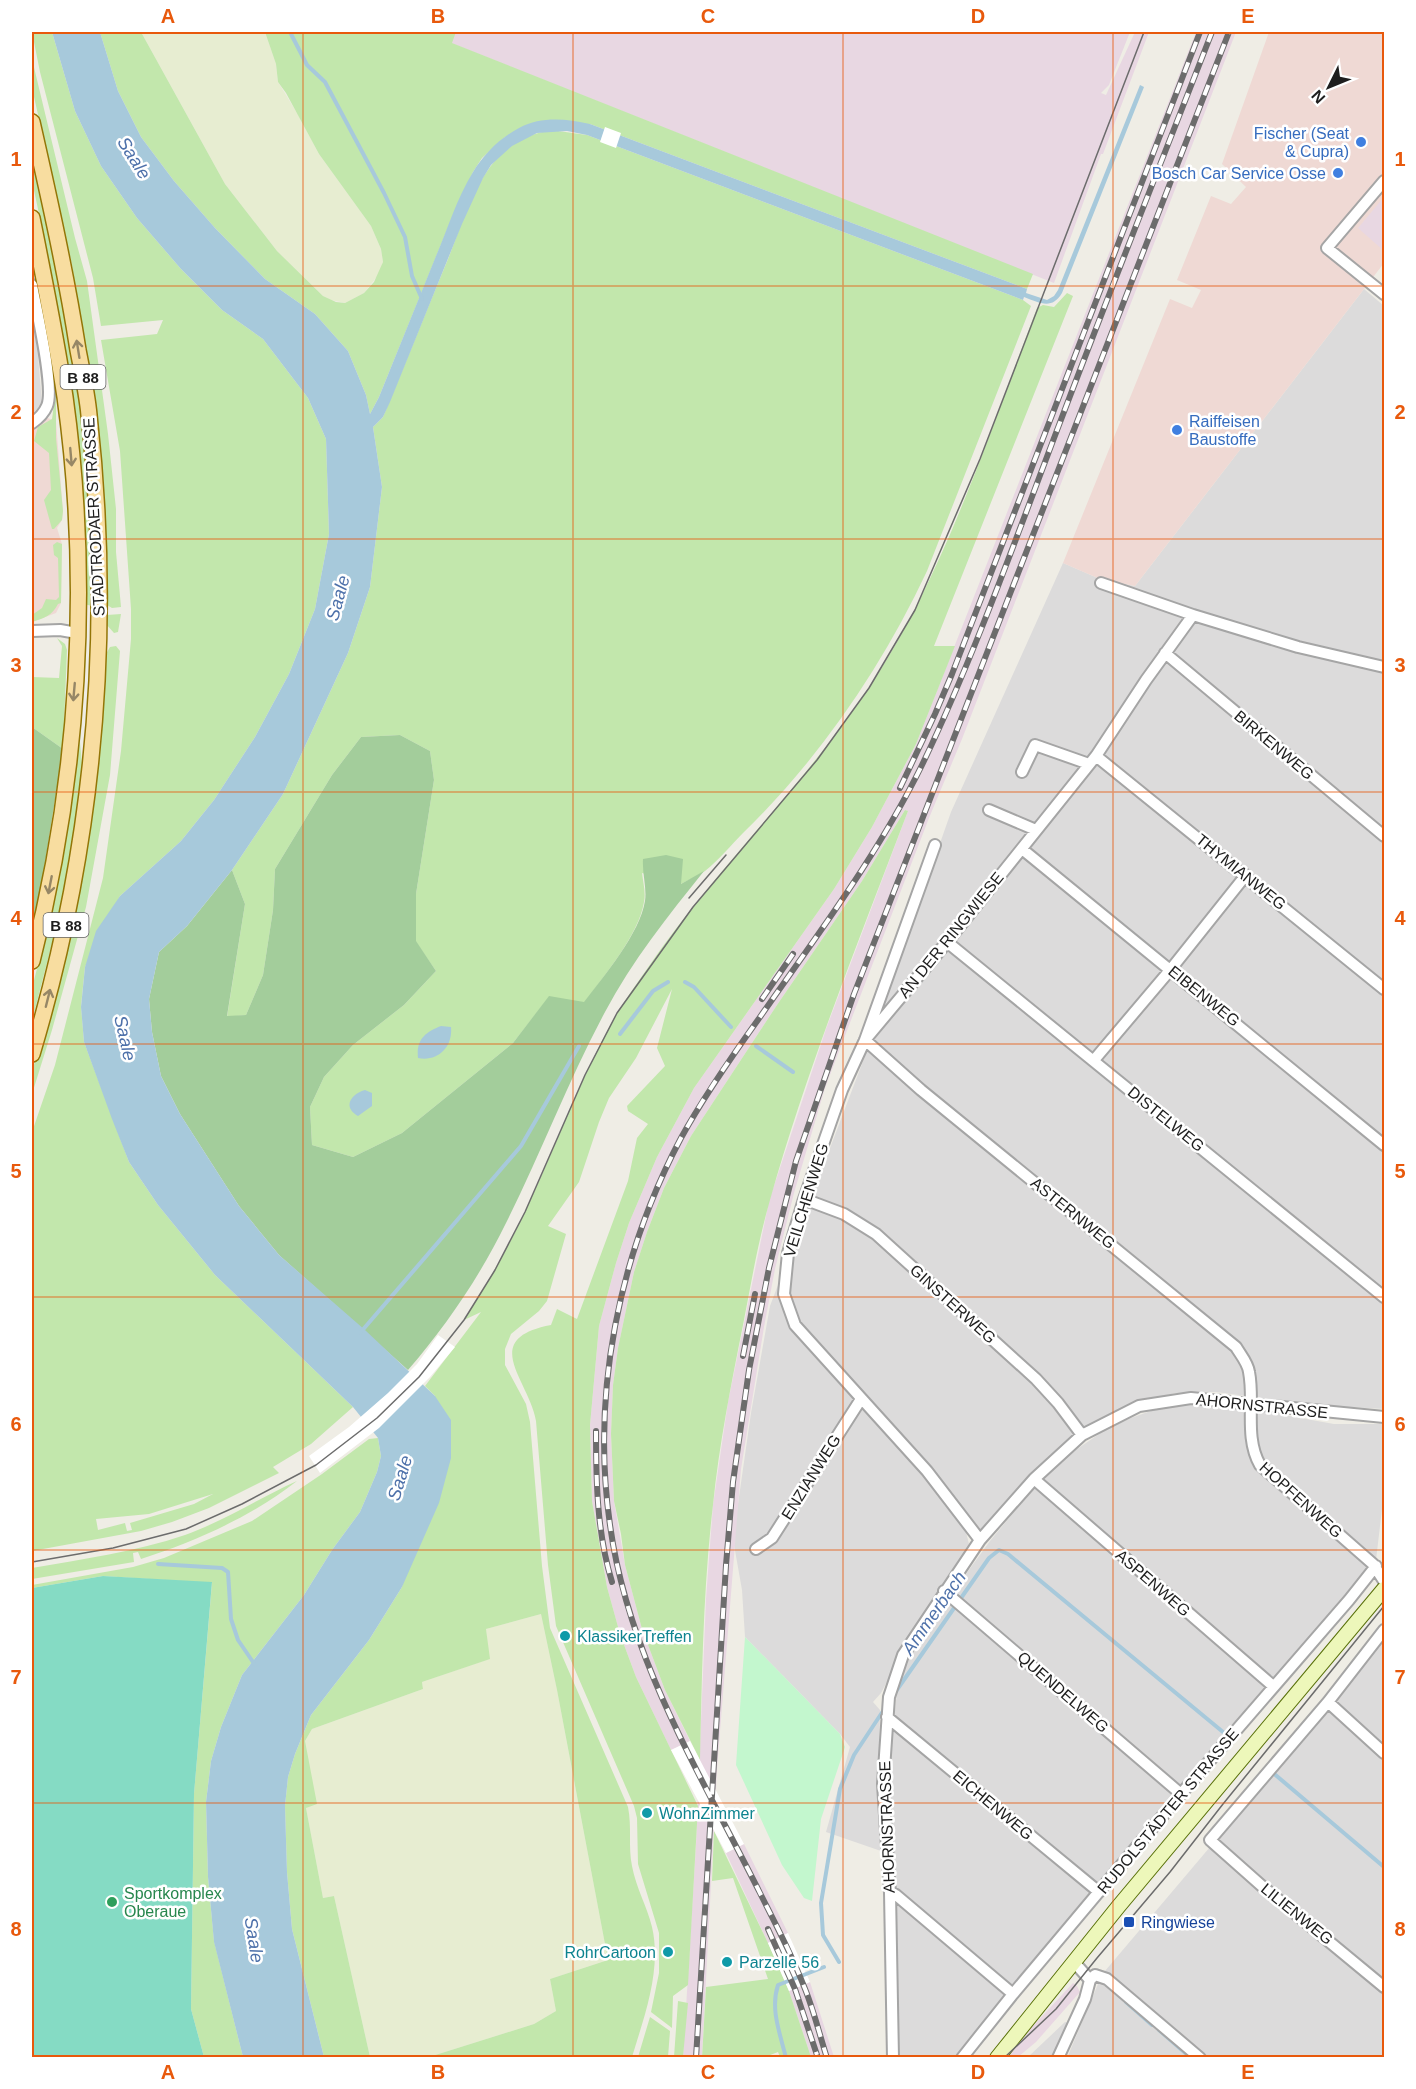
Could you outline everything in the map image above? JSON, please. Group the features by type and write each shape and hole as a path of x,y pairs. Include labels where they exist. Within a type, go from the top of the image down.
{"main road":[{"name":"STADTRODAER STRASSE","path":"32,122 70,297 89,414 99,545 100,638 95,726 79,855 59,952 32,1054"},
{"name":"STADTRODAER STRASSE","path":"32,218 58,352 77,523 77,633 71,732 51,881 32,961"},
{"path":"77,633 100,638"},
{"name":"RUDOLSTÄDTER STRASSE","path":"997,2058 1074,1962 1382,1597"}],"street":[{"path":"1384,181 1327,248 1384,294"},
{"path":"32,285 50,396 48,405 42,414 32,423"},
{"path":"1101,583 1193,615 1305,649 1384,667"},
{"name":"AN DER RINGWIESE","path":"865,1040 947,942 1092,760 1193,615"},
{"path":"32,631 60,630 77,633"},
{"name":"BIRKENWEG","path":"1165,653 1384,836"},
{"path":"1022,772 1035,745 1092,760"},
{"name":"THYMIANWEG","path":"1092,760 1246,875 1384,988"},
{"path":"989,810 1036,830"},
{"name":"VEILCHENWEG","path":"935,845 865,1040 842,1090 804,1199 788,1253 784,1294 795,1325 927,1471 980,1540"},
{"name":"EIBENWEG","path":"1022,849 1384,1144"},
{"path":"1094,1060 1246,875"},
{"name":"DISTELWEG","path":"947,942 1384,1297"},
{"name":"ASTERNWEG","path":"865,1040 921,1090 1236,1347 1249,1370 1252,1403"},
{"name":"GINSTERWEG","path":"804,1199 844,1214 876,1234 1036,1379 1082,1435"},
{"name":"AHORNSTRASSE","path":"893,2058 890,1893 883,1784 889,1697 903,1655 980,1540 1034,1479 1082,1435 1139,1406 1191,1398 1384,1417"},
{"name":"ENZIANWEG","path":"756,1549 772,1538 861,1399"},
{"name":"HOPFENWEG","path":"1252,1403 1251,1425 1254,1451 1260,1465 1373,1564 1384,1581"},
{"name":"ASPENWEG","path":"1034,1479 1273,1686"},
{"name":"RUDOLSTÄDTER STRASSE","path":"962,2058 1181,1794 1349,1600 1373,1564"},
{"name":"QUENDELWEG","path":"944,1591 1181,1794"},
{"path":"1384,1630 1328,1702 1384,1753"},
{"name":"LILIENWEG","path":"1328,1702 1210,1840 1384,1987"},
{"name":"EICHENWEG","path":"887,1714 1099,1892"},
{"path":"890,1893 896,1895 1013,1994"},
{"path":"1074,1962 1090,1980"},
{"path":"1058,2058 1085,1999 1090,1980 1095,1975 1107,1979 1200,2058"}],"shaded area":[{"path":"456,32 1130,32 1109,85 1101,93 1106,95 1135,32 1149,32 1054,283 451,43"},
{"path":"1196,32 1236,32 825,1088 794,1193 775,1269 741,1469 717,1769 702,2057 683,2057 696,1845 706,1599 713,1505 728,1402 769,1201 826,1029 908,811 905,810 862,881 691,1136 664,1188 634,1272 618,1348 613,1385 611,1434 614,1501 625,1565 642,1629 665,1690 690,1741 671,1750 636,1677 620,1634 607,1587 592,1501 590,1425 599,1326 629,1223 657,1157 694,1088 834,889 872,827 916,744"},
{"path":"1269,32 1384,32 1384,263 1135,586 1100,579 1063,563 1170,299 1192,308 1201,290 1177,280 1211,196 1231,204 1246,187 1222,164"},
{"path":"1384,197 1384,251 1358,228"},
{"path":"1364,289 1384,306 1384,1409 1312,1405 1216,1392 1176,1393 1140,1401 1119,1410 1081,1429 1067,1441 1025,1481 985,1530 981,1531 975,1526 966,1532 969,1544 956,1568 899,1652 889,1678 873,1702 880,1710 881,1851 826,1832 850,1747 745,1637 742,1590 733,1539 751,1413 770,1306 865,1056 951,812 1063,563 1100,579 1135,586"},
{"path":"32,313 42,403 32,415"},
{"path":"46,417 56,422 63,511 62,520 57,528 62,544 61,603 56,613 32,622 32,427"},
{"path":"1201,1403 1229,1405 1334,1424 1384,1424 1384,1492 1376,1560 955,2057 899,2058 894,1845 890,1790 897,1691 909,1659 928,1626 990,1541 1032,1490 1064,1458 1105,1430 1131,1418 1159,1408"},
{"path":"1384,1635 1384,2057 1067,2058 1098,1984 1111,1977 1105,1971 1243,1808"},
{"path":"744,1844 788,1933 768,1943 726,1853"},
{"path":"810,1982 834,2057 811,2057 789,1991"},
{"path":"1073,1983 1080,1992 1036,2042 1018,2057 998,2058 1035,2024"},
{"path":"1065,2022 1068,2023 1054,2057 1027,2058"}],"green space":[{"path":"32,32 52,32 75,111 101,166 137,218 181,269 222,310 263,339 308,398 326,439 329,534 315,609 289,674 255,737 214,800 181,841 120,896 85,967 81,1006 84,1042 129,1162 158,1205 215,1275 353,1407 311,1444 273,1467 279,1473 209,1508 141,1531 32,1551 32,1132 55,1065 103,878 121,751 131,639 120,451 101,340 157,334 163,320 101,326 93,278 40,72","holes":["213,1494 194,1504 130,1523 132,1530 127,1531 125,1523 98,1530 96,1519 149,1514"]},
{"path":"100,32 141,32 225,184 277,251 323,296 336,302 345,303 364,293 374,282 383,262 381,249 371,226 319,154 278,82 276,64 265,32 456,32 452,43 1033,274 1027,289 590,124 505,137 482,158 473,172 370,414 366,395 348,351 315,314 265,279 215,228 174,181 141,137 118,91"},
{"path":"141,32 265,32 276,64 278,82 319,154 371,226 381,249 383,262 379,274 364,293 345,303 331,300 323,296 277,251 225,184"},
{"path":"32,59 87,281 116,509 116,552 121,607 112,608 107,605 108,564 98,432 72,265 32,88"},
{"path":"551,130 587,135 1023,300 1031,306 927,571 890,642 869,676 847,710 798,774 705,871 681,884 642,873 645,899 641,914 620,954 584,1003 549,997 513,1043 402,1133 353,1157 312,1145 310,1107 324,1077 353,1045 404,1005 436,971 416,942 416,894 434,780 430,751 400,735 361,737 332,775 275,869 273,910 263,975 246,1015 227,1017 245,904 232,870 283,794 348,653 370,587 382,487 373,427 383,417 466,212 483,177 509,148 525,138"},
{"path":"32,154 79,396 87,473 92,606 84,604 83,490 74,401 32,181"},
{"path":"32,249 56,384 56,438 63,511 62,520 54,529 52,529 44,500 51,490 49,453 34,441 38,427 52,419 54,391"},
{"path":"1067,293 1073,296 934,646 955,646 916,744 872,827 834,889 694,1088 657,1157 629,1223 599,1326 590,1425 592,1501 607,1587 620,1634 636,1677 698,1806 688,1985 673,1996 672,2028 651,2012 659,1973 659,1933 638,1864 637,1818 634,1806 556,1626 548,1565 536,1421 532,1406 518,1376 512,1351 517,1340 529,1331 551,1325 557,1309 577,1319 628,1181 637,1138 648,1124 628,1111 627,1106 665,1066 657,1048 672,989 636,1058 609,1098 579,1182 548,1226 566,1234 547,1301 539,1311 511,1334 505,1349 505,1365 526,1404 530,1422 542,1566 550,1628 628,1807 632,1866 655,1943 650,1993 632,2057 429,2057 534,2024 556,2011 550,1979 608,1960 541,1614 486,1629 490,1659 422,1682 423,1689 312,1729 305,1741 317,1804 306,1808 323,1898 334,1896 370,2057 324,2057 292,1929 285,1806 288,1777 311,1715 369,1640 402,1587 435,1396 425,1386 481,1312 464,1320 518,1226 591,1063 620,1009 675,930 842,725 895,645 920,599 963,503 1037,308 1043,305 1054,307"},
{"path":"57,542 62,544 61,603 47,616 32,622 32,615 42,608 46,599 56,600 59,597 58,558 54,555 53,545"},
{"path":"121,614 118,632 114,633 106,624 107,615"},
{"path":"57,638 65,644 67,650 63,749 32,727 32,677 59,678 62,646"},
{"path":"116,646 120,651 110,775 86,907 32,1094 32,1071 47,1024 77,901 96,780 106,654 110,647"},
{"path":"82,655 86,655 80,742 82,765 75,828 60,912 32,1021 32,988 51,914 68,823"},
{"path":"32,727 63,749 32,939"},
{"path":"400,735 430,751 434,780 416,894 416,941 436,971 404,1005 353,1045 324,1077 310,1107 312,1145 353,1157 402,1133 513,1043 549,996 584,1002 620,954 642,913 645,901 643,859 666,855 683,859 681,884 704,871 651,939 616,993 579,1064 496,1243 462,1300 408,1370 279,1255 239,1206 180,1114 161,1076 152,1032 149,999 159,952 187,926 232,870 245,904 227,1016 246,1015 263,975 273,910 275,869 332,775 361,737"},
{"path":"905,810 908,811 834,1004 800,1102 758,1247 730,1392 716,1483 705,1600 700,1760 665,1690 642,1629 625,1565 614,1501 611,1434 613,1385 618,1348 634,1272 664,1188 691,1136 862,881"},
{"path":"378,1438 381,1456 377,1472 360,1512 332,1550 304,1595 242,1675 221,1727 211,1761 206,1802 208,1877 214,1941 243,2057 204,2057 191,2009 194,1794 212,1583 103,1576 32,1588 32,1585 133,1567 164,1558 252,1521 369,1439"},
{"path":"297,1481 242,1517 162,1552 141,1559 138,1552 133,1553 134,1562 32,1579 32,1568 128,1551 185,1535"},
{"name":"Sportkomplex Oberaue","path":"103,1576 212,1582 194,1794 191,2009 204,2057 32,2057 32,1588"},
{"path":"541,1614 608,1960 550,1979 556,2011 534,2024 429,2057 370,2057 334,1896 323,1898 306,1808 305,1741 312,1729 423,1689 422,1682 489,1659 486,1629"},
{"path":"745,1637 840,1734 845,1747 821,1819 812,1901 804,1898 782,1865 736,1765"},
{"path":"714,1831 789,1991 811,2057 780,2057 778,2052 765,2057 702,2058 706,1987 768,1979 733,1878 712,1881"},
{"path":"678,2001 688,2003 683,2057 674,2057"},
{"path":"650,2017 670,2031 668,2057 638,2057"}],"water":[{"name":"Saale","path":"52,32 100,32 118,91 141,137 174,181 215,228 265,279 315,314 348,351 366,395 370,414 467,182 477,165 493,147 512,132 528,124 554,120 590,124 1027,289 1026,293 1047,300 1058,290 1140,85 1144,87 1062,293 1054,302 1045,304 1024,297 1023,300 587,135 567,131 537,133 512,146 491,165 483,178 390,402 383,417 373,427 382,487 370,587 348,653 283,794 232,870 187,926 159,952 149,999 152,1032 161,1076 180,1114 239,1206 279,1255 365,1330 435,1396 451,1420 451,1458 439,1503 402,1587 369,1640 311,1715 288,1777 285,1806 292,1929 324,2057 243,2057 214,1942 208,1877 206,1802 211,1761 221,1727 242,1675 304,1595 332,1550 360,1512 377,1472 381,1456 378,1438 353,1407 215,1275 158,1205 129,1162 112,1119 84,1042 81,1007 85,967 96,931 120,896 181,841 214,800 255,737 289,674 315,609 329,534 326,439 308,398 263,339 222,310 181,269 137,218 101,166 75,111"},
{"path":"441,1026 451,1027 447,1047 432,1058 418,1058 420,1042 430,1031"},
{"path":"365,1090 372,1093 372,1106 358,1116 350,1109 350,1101 356,1094"}],"pier":[{"path":"605,127 621,133 616,148 600,142"},
{"path":"438,1335 455,1347 430,1377 379,1428 320,1473 309,1456 349,1427 388,1393 417,1364"},
{"path":"690,1741 744,1844 726,1853 671,1750"},
{"path":"788,1933 810,1982 789,1991 768,1943"}],"waterway":[{"path":"290,32 307,65 325,82 384,193 405,237 412,276 422,299"},
{"path":"620,1034 653,991 668,982"},
{"path":"685,982 694,987 731,1027"},
{"path":"360,1333 521,1146 579,1046"},
{"path":"756,1046 793,1072"},
{"name":"Ammerbach","path":"894,1694 989,1558 999,1550 1008,1554 1223,1732"},
{"path":"158,1564 222,1568 228,1572 231,1619 238,1640 255,1665"},
{"name":"Ammerbach","path":"839,1962 823,1935 821,1903 840,1789 854,1755 885,1708"},
{"name":"Ammerbach","path":"1272,1772 1384,1867"},
{"name":"Ammerbach","path":"786,2058 775,2012 778,1985 824,1967"},
{"path":"1126,2002 1152,2025"},
{"path":"1159,2030 1191,2058"}],"tram line":[{"path":"32,1562 113,1548 186,1529 242,1504 316,1465 377,1418 419,1377 464,1320 495,1270 525,1212 585,1075 617,1013 693,907 817,760 869,688 915,610 980,459 1144,32"},
{"path":"689,898 726,855"},
{"path":"1004,2058 1056,2009 1170,1872 1384,1606"}],"railway":[{"path":"900,788 952,674 1200,32"},
{"path":"827,2058 810,2002 793,1961 691,1760 650,1669 619,1574 610,1525 605,1475 604,1425 615,1326 626,1277 641,1229 659,1183 681,1138 719,1076 866,863 905,798 941,724 994,597 1212,32"},
{"path":"696,2058 733,1482 749,1370 769,1268 796,1161 854,994 1229,32"},
{"path":"762,999 793,954"},
{"path":"743,1356 755,1294"},
{"path":"596,1431 600,1526 612,1582"},
{"path":"768,1929 795,1989 817,2055"}],"place":[{"name":"Fischer (Seat & Cupra)","path":"1361,142"},
{"name":"Bosch Car Service Osse","path":"1338,173"},
{"name":"Raiffeisen Baustoffe","path":"1177,430"},
{"name":"KlassikerTreffen","path":"565,1636"},
{"name":"WohnZimmer","path":"647,1813"},
{"name":"Sportkomplex Oberaue","path":"112,1902"},
{"name":"Ringwiese","path":"1129,1922"},
{"name":"RohrCartoon","path":"668,1952"},
{"name":"Parzelle 56","path":"727,1962"}]}
